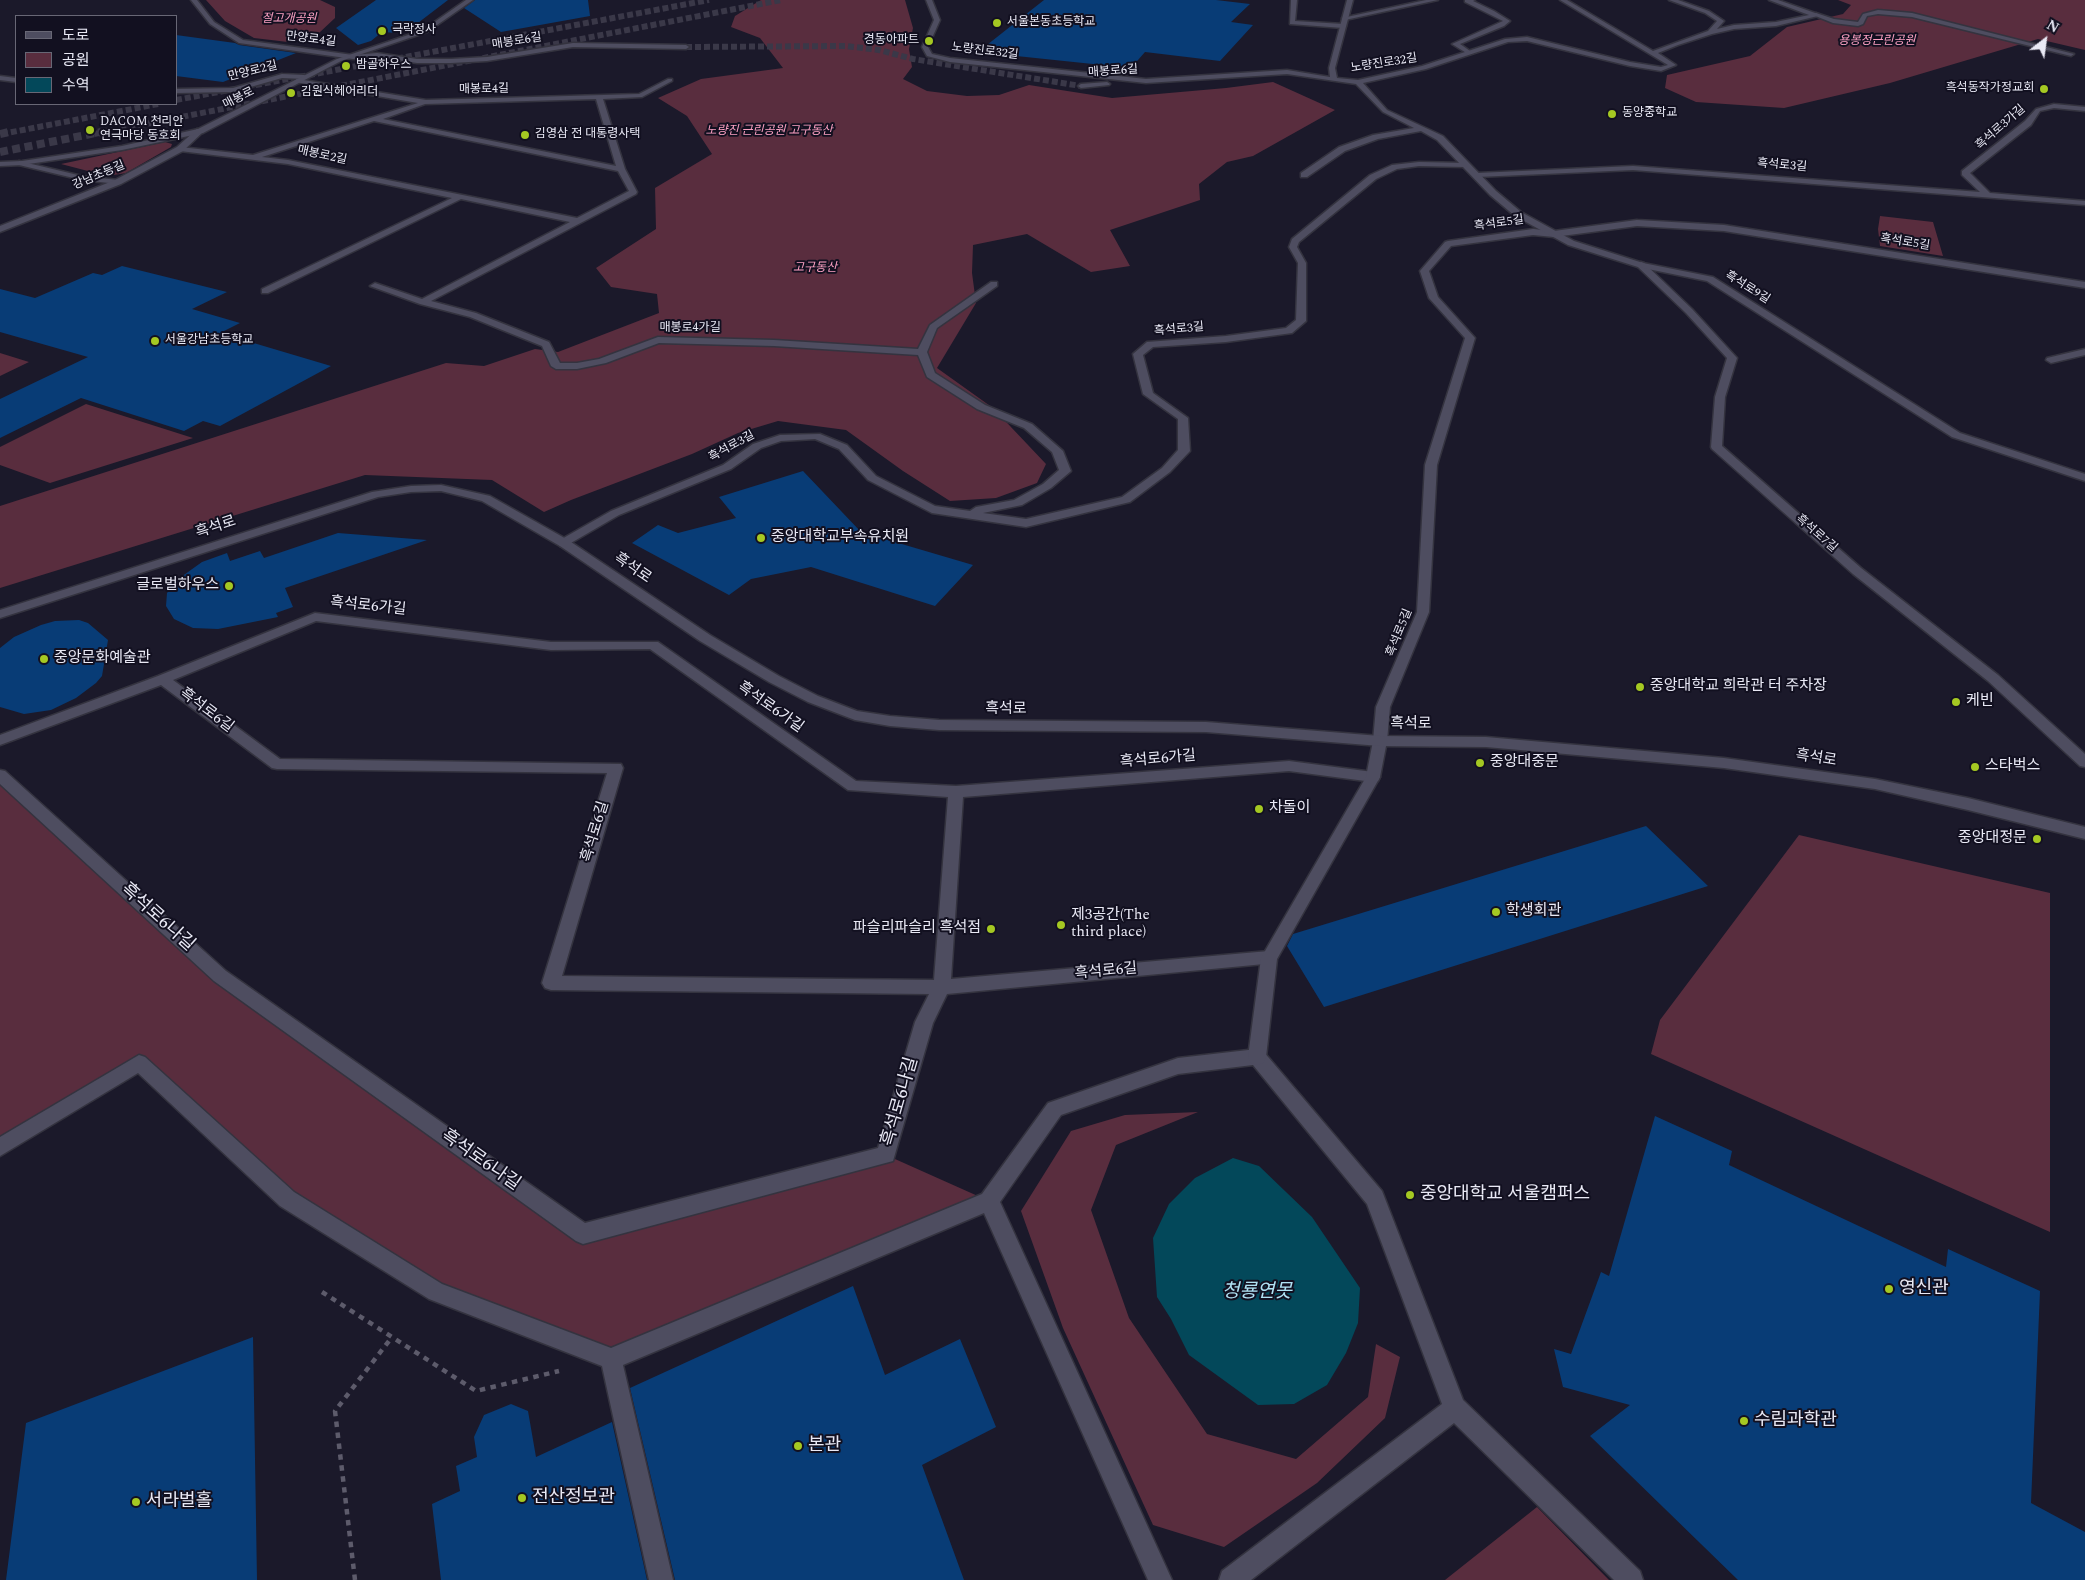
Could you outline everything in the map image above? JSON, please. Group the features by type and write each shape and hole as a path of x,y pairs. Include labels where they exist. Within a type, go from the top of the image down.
{"street":[{"name":"만양로4길","path":"194,0 212,23 241,42 353,57"},
{"name":"매봉로","path":"0,164 22,163 122,148 200,131 339,60 353,57 426,31 470,0"},
{"name":"노량진로32길","path":"929,0 937,20 925,47 929,55 950,60 1146,82 1287,72 1358,82 1424,68 1507,40 1527,39 1660,69 1673,65 1653,53"},
{"path":"1294,0 1292,24 1343,26"},
{"path":"1334,80 1332,68 1350,0"},
{"path":"1345,18 1435,0"},
{"path":"1468,52 1455,44 1508,21 1466,1 1472,0"},
{"path":"1563,0 1653,53 1710,32 1734,27 1776,24 1816,15"},
{"path":"1672,0 1706,12 1721,21 1710,32"},
{"path":"1772,0 1833,21 1858,24 1861,23 1865,15 1878,12 1912,15 2071,54"},
{"name":"매봉로6길","path":"353,57 377,55 417,61 450,61 487,59 573,45 686,48"},
{"name":"만양로2길","path":"178,91 233,90 282,76 304,77"},
{"path":"0,78 15,80"},
{"name":"매봉로4길","path":"296,82 426,102 640,96 670,80"},
{"name":"매봉로6길","path":"1081,86 1146,82"},
{"name":"흑석로9길","path":"1358,82 1385,111 1440,138 1493,193 1518,214 1554,234 1571,243 1641,265 1710,279 1956,435 2085,478"},
{"path":"423,302 633,192 622,169 599,98"},
{"path":"249,158 426,102"},
{"name":"흑석로3가길","path":"1987,195 1965,173 2028,123 2038,110 2054,106 2085,109"},
{"path":"374,119 622,169"},
{"path":"1304,175 1342,148 1376,137 1422,129"},
{"name":"강남초등길","path":"0,229 118,182 180,149 200,131"},
{"name":"매봉로2길","path":"180,149 288,162 458,198 579,221"},
{"path":"22,163 82,178 118,182"},
{"name":"흑석로3길","path":"564,543 615,513 727,467 757,446 780,438 816,436 843,447 872,478 932,509 1026,523 1126,500 1166,470 1184,450 1183,418 1148,394 1138,354 1150,344 1226,339 1289,331 1301,321 1302,263 1293,247 1295,241 1373,177 1388,170 1395,167 1419,164 1465,165"},
{"name":"흑석로3길","path":"1477,175 1633,168 2085,203"},
{"path":"265,291 458,198"},
{"name":"흑석로5길","path":"1380,741 1383,707 1423,612 1431,465 1470,338 1434,298 1424,271 1448,244 1533,232 1554,234 1637,223 1724,228 2085,285"},
{"name":"흑석로7길","path":"1641,265 1689,311 1732,358 1720,396 1716,447 1857,571 1993,678 2085,762"},
{"path":"922,352 933,327 994,284"},
{"name":"매봉로4가길","path":"375,286 423,302 473,315 546,344 556,366 577,366 602,361 658,340 774,343 922,352"},
{"name":"흑석로3길","path":"922,352 931,375 981,408 1028,426 1057,451 1065,471 1047,486 1018,504 964,513"},
{"path":"2051,360 2085,352"},
{"name":"흑석로","path":"0,614 376,494 392,490 441,488 486,498 564,543 705,638 774,679 813,699 855,715 890,722 939,725 1206,728 1380,741 1486,742 1724,763 1875,784 1968,804 2085,833"},
{"name":"흑석로6가길","path":"163,679 314,617 551,646 653,645 853,786 956,792 1289,766 1373,777"},
{"path":"0,740 163,679"},
{"name":"흑석로6길","path":"163,679 277,764 616,768 551,983 942,987 1269,958"},
{"path":"1380,741 1373,777 1269,958 1256,1057 1376,1198 1455,1408 1631,1580"},
{"name":"흑석로6나길","path":"0,775 220,976 583,1234 886,1155 924,1022 942,987"},
{"path":"942,987 956,792"},
{"path":"0,1147 139,1063 284,1196 386,1261 436,1292 610,1359 989,1201 1055,1109 1178,1066 1256,1057"},
{"path":"989,1201 1160,1580"},
{"path":"610,1359 661,1580"},
{"path":"1231,1580 1455,1408"}],"path":[{"path":"322,1292 476,1391 562,1371"},
{"path":"354,1580 335,1410 392,1337"}],"green space":[{"name":"절고개공원","path":"206,0 320,0 335,7 335,18 319,33 303,39 288,42 254,38 225,21"},
{"name":"고구동산","path":"761,0 905,0 913,28 909,49 912,67 903,79 927,91 967,96 999,95 1029,85 1112,98 1273,82 1335,110 1253,156 1227,162 1199,184 1200,200 1110,230 1130,266 1091,272 1027,234 973,245 972,273 976,303 937,368 993,408 1046,464 1037,483 996,498 950,501 903,471 846,430 778,421 738,433 692,454 544,512 492,480 365,475 0,588 0,506 446,363 484,366 535,349 558,352 659,313 657,294 611,287 596,268 656,229 655,188 712,154 687,116 658,98 701,79 783,68 760,38 731,27 735,16"},
{"name":"용봉정근린공원","path":"1838,0 2085,0 2085,50 2038,39 1890,83 1784,108 1696,102 1665,88 1667,75 1750,56 1787,27 1843,14 1851,5"},
{"path":"165,142 172,144 171,147 126,173 107,176 61,164"},
{"path":"1880,216 1933,222 1943,256 1880,246 1878,229"},
{"path":"0,353 29,362 0,376"},
{"path":"86,404 193,438 50,483 0,465 0,447"},
{"path":"0,775 172,932 583,1234 886,1155 989,1201 611,1359 436,1292 287,1199 139,1063 0,1147"},
{"path":"1799,835 2050,893 2050,1232 1651,1054 1660,1020"},
{"path":"1198,1112 1116,1145 1091,1210 1129,1318 1207,1434 1296,1459 1368,1397 1376,1344 1400,1357 1385,1418 1317,1483 1224,1547 1153,1525 1063,1328 1021,1211 1071,1131 1125,1115"},
{"path":"1537,1507 1609,1580 1445,1580"}],"water":[{"name":"청룡연못","path":"1233,1158 1259,1166 1312,1217 1360,1288 1358,1323 1346,1353 1327,1385 1294,1404 1258,1405 1189,1355 1171,1319 1157,1297 1153,1238 1169,1204 1195,1178"}],"building":[{"path":"376,0 448,0 410,29 402,29 398,33 382,32 371,41 358,45 336,28"},
{"path":"475,0 588,0 590,16 501,32 464,8"},
{"path":"1044,0 1216,0 1250,4 1231,22 1253,25 1220,61 1145,52 1131,68 978,52"},
{"path":"178,35 296,53 223,82 178,76"},
{"path":"122,266 227,292 192,309 240,323 220,333 331,366 220,426 203,421 184,431 81,398 0,438 0,399 88,357 0,332 0,289 35,298 93,273 102,275"},
{"name":"중앙대학교부속유치원","path":"803,471 861,532 973,565 935,606 811,567 751,579 729,595 632,543 658,525 678,533 736,518 719,497"},
{"name":"글로벌하우스","path":"338,533 427,540 285,588 293,607 276,613 278,617 218,629 193,628 174,619 166,606 167,593 181,577 202,562 227,553 230,561 260,551 264,558"},
{"name":"중앙문화예술관","path":"79,620 88,623 108,640 102,676 96,683 76,698 51,710 24,714 0,707 0,648 14,637 41,625 55,621"},
{"name":"학생회관","path":"1646,826 1708,886 1324,1007 1287,946 1293,934"},
{"path":"1655,1116 1732,1151 1729,1165 1946,1267 1948,1249 2040,1291 2031,1503 2085,1532 2085,1580 1738,1580 1590,1436 1630,1405 1563,1387 1554,1349 1571,1354 1601,1272 1609,1276"},
{"name":"본관","path":"853,1286 885,1375 960,1339 996,1427 922,1465 964,1580 675,1580 630,1388"},
{"name":"서라벌홀","path":"253,1337 257,1580 6,1580 26,1423"},
{"name":"전산정보관","path":"511,1404 528,1411 536,1457 612,1422 647,1580 441,1580 432,1504 460,1491 456,1466 477,1457 474,1437 484,1415"}],"tunnel":[{"path":"178,100 709,0"},
{"path":"94,134 781,0"},
{"path":"686,47 846,46 879,50 913,59 1081,86"},
{"path":"2,134 153,105"},
{"path":"0,134 9,132"},
{"path":"0,152 101,132"}],"place":[{"name":"서울본동초등학교","path":"997,23"},
{"name":"극락정사","path":"382,31"},
{"name":"경동아파트","path":"929,41"},
{"name":"밤골하우스","path":"346,66"},
{"name":"흑석동작가정교회","path":"2044,89"},
{"name":"김원식헤어리더","path":"291,93"},
{"name":"동양중학교","path":"1612,114"},
{"name":"DACOM 천리안 연극마당 동호회","path":"90,130"},
{"name":"김영삼 전 대통령사택","path":"525,135"},
{"name":"서울강남초등학교","path":"155,341"},
{"name":"중앙대학교부속유치원","path":"761,538"},
{"name":"글로벌하우스","path":"229,586"},
{"name":"중앙문화예술관","path":"44,659"},
{"name":"중앙대학교 희락관 터 주차장","path":"1640,687"},
{"name":"케빈","path":"1956,702"},
{"name":"중앙대중문","path":"1480,763"},
{"name":"스타벅스","path":"1975,767"},
{"name":"차돌이","path":"1259,809"},
{"name":"중앙대정문","path":"2037,839"},
{"name":"학생회관","path":"1496,912"},
{"name":"제3공간(The third place)","path":"1061,925"},
{"name":"파슬리파슬리 흑석점","path":"991,929"},
{"name":"중앙대학교 서울캠퍼스","path":"1410,1195"},
{"name":"영신관","path":"1889,1289"},
{"name":"수림과학관","path":"1744,1421"},
{"name":"본관","path":"798,1446"},
{"name":"전산정보관","path":"522,1498"},
{"name":"서라벌홀","path":"136,1502"}],"park label":[{"name":"노량진 근린공원 고구동산","path":"769,132"}]}
